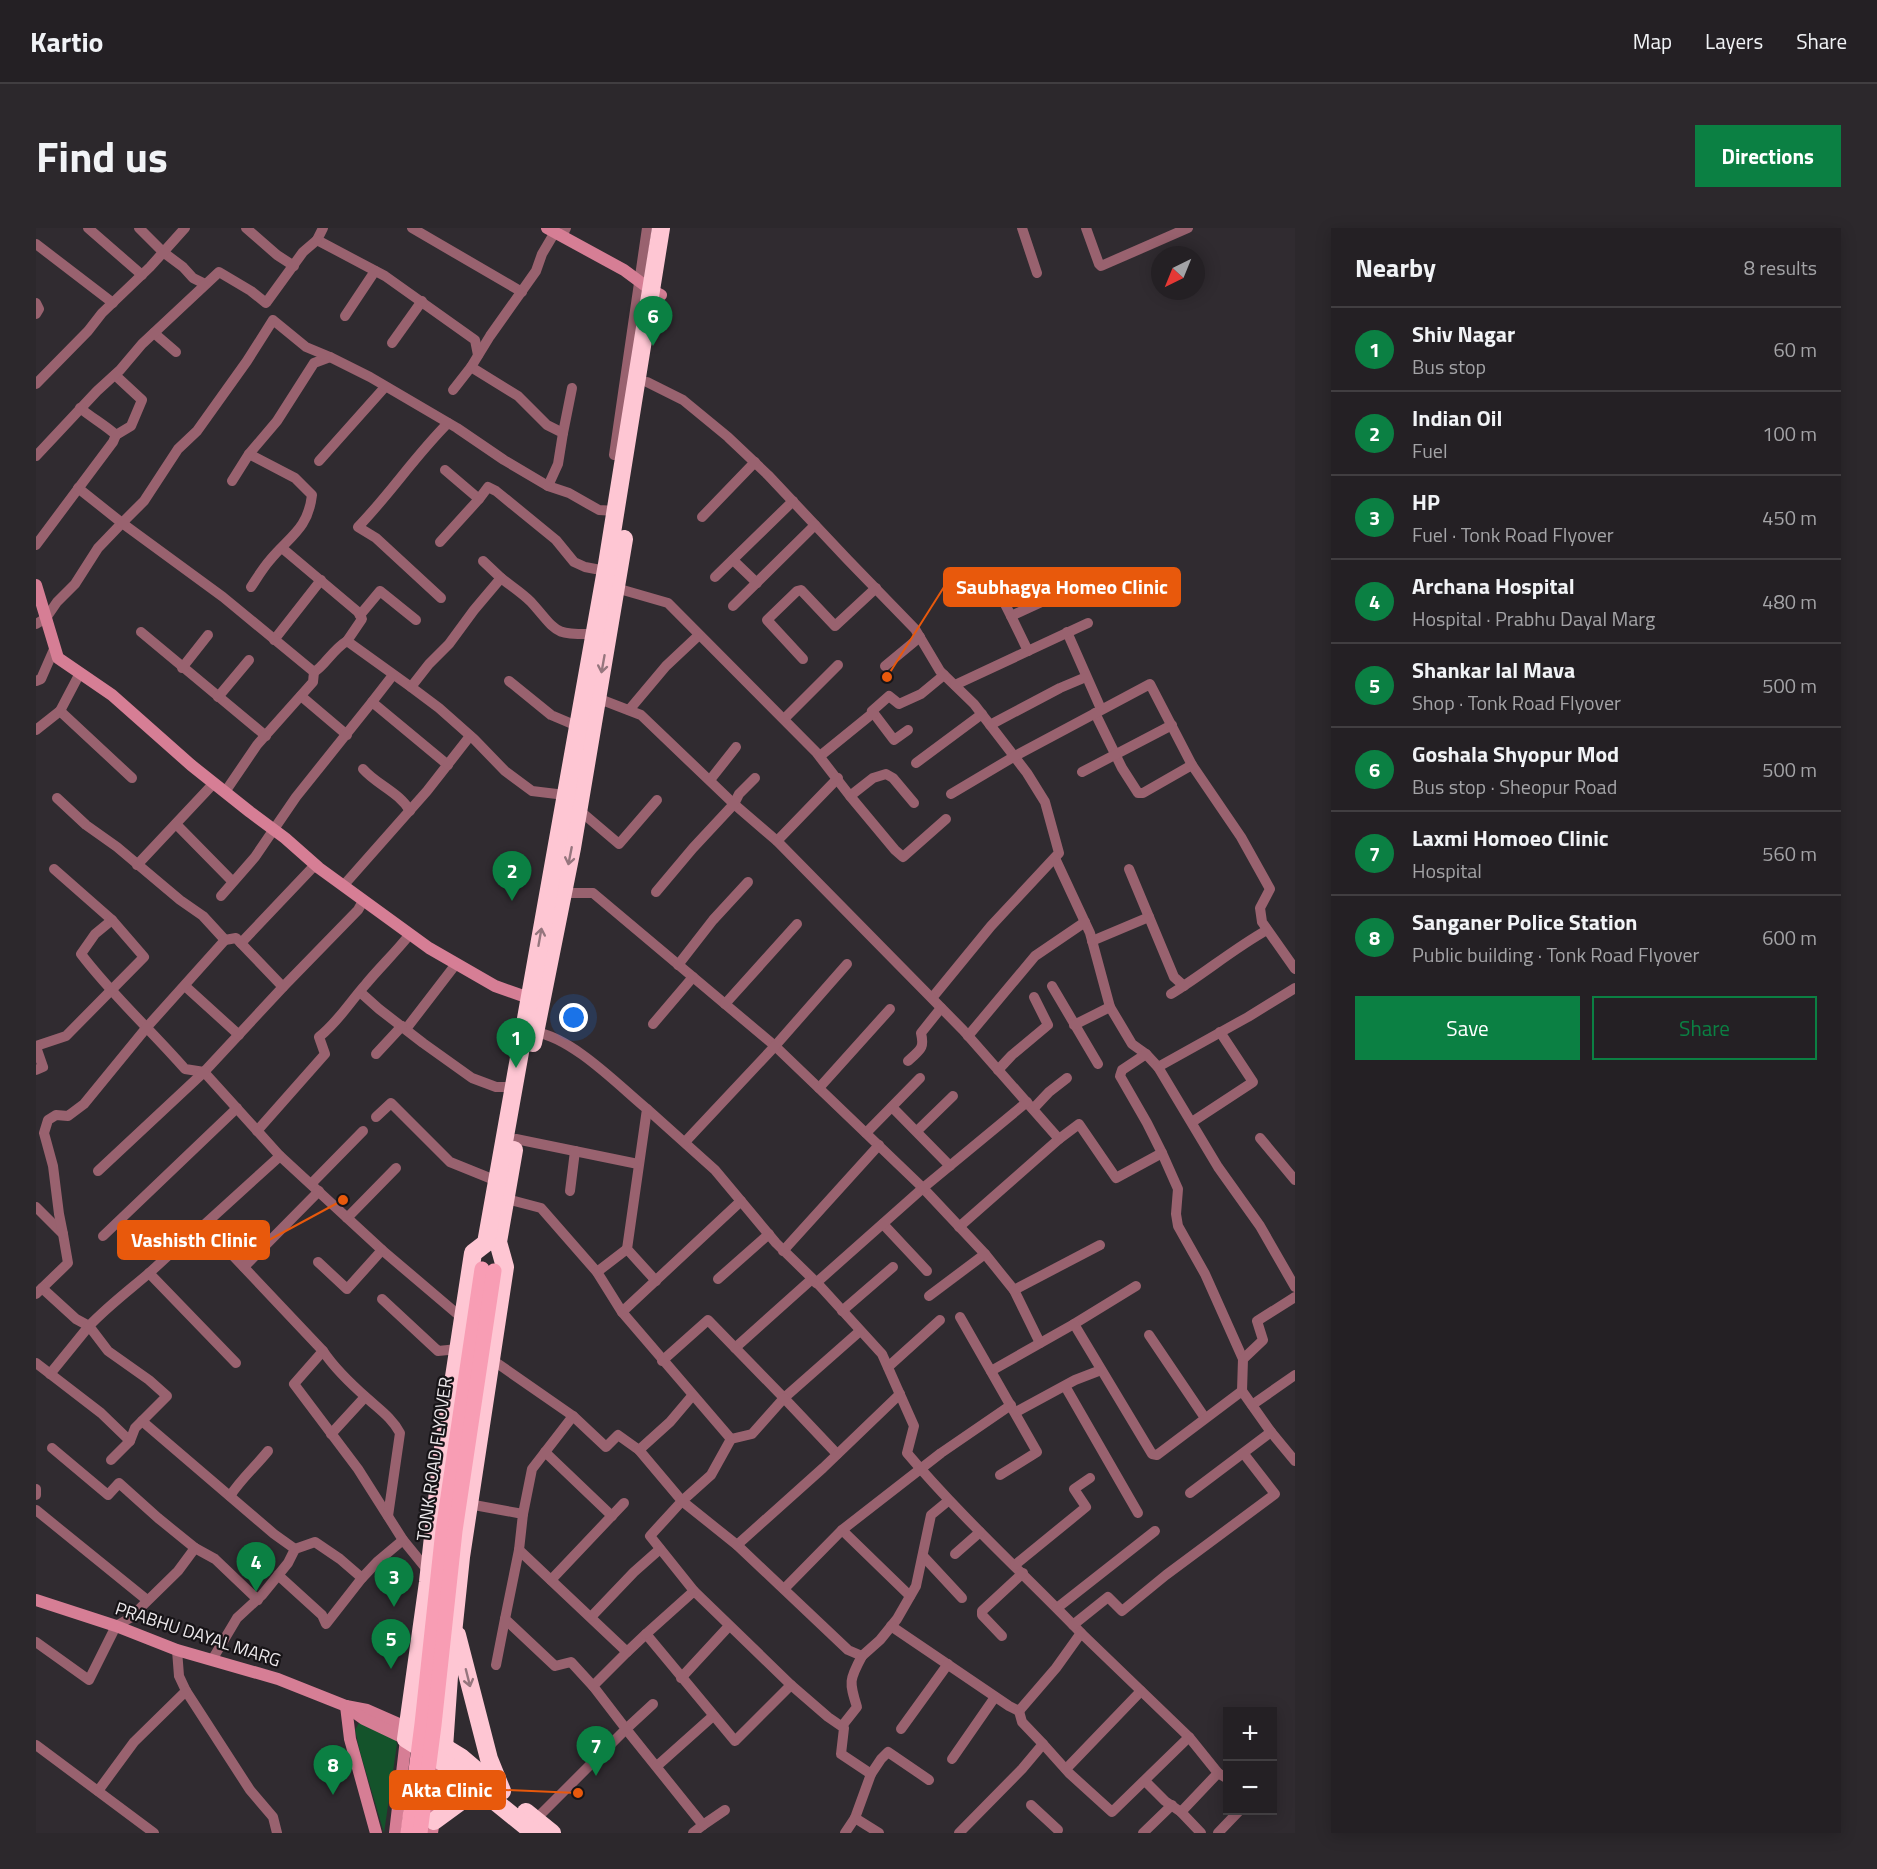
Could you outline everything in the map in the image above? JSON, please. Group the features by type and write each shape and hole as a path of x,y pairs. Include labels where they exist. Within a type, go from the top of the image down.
{"highway":[{"path":"552,1833 535,1826 443,1754 407,1733 429,1572 441,1455 462,1318 473,1253 486,1243 606,571 661,228"},
{"path":"443,1754 461,1557 505,1267 498,1242 579,810 616,588 647,382 650,289 671,228"},
{"path":"454,1621 489,1759 494,1792"},
{"path":"429,1829 460,1802 494,1792"}],"main road":[{"name":"TONK ROAD FLYOVER","path":"408,1833 443,1530 488,1270 455,1531 432,1746 429,1829"}],"street":[{"path":"88,228 142,275"},
{"path":"139,228 193,278 205,284"},
{"path":"36,384 185,228"},
{"path":"246,228 277,255 294,266"},
{"path":"36,456 154,333 219,272 267,303 303,252 317,240 323,228"},
{"path":"412,228 522,292"},
{"path":"614,455 650,289 647,228"},
{"path":"1022,228 1037,273"},
{"path":"1086,228 1099,264 1102,266 1188,228"},
{"path":"453,390 536,271 542,254 558,231 624,270 650,289"},
{"path":"317,240 375,272 422,302 475,340 478,355"},
{"path":"36,244 113,303"},
{"path":"345,316 375,272"},
{"path":"392,343 422,302"},
{"path":"36,303 39,309 36,314"},
{"path":"41,621 75,584 98,548 144,501 178,449 196,431 247,361 273,320 306,347 330,357 448,423 548,486 569,493 599,510 616,512"},
{"path":"154,333 176,352"},
{"path":"232,481 249,454 277,421 314,363 330,357"},
{"path":"471,367 518,396 546,425 562,433"},
{"path":"36,545 116,435 131,426 142,400 115,375"},
{"path":"647,382 683,400 754,462 915,628 939,671 982,714 1015,756 1045,801 1059,853 991,926 932,998"},
{"path":"319,461 385,387"},
{"path":"548,486 558,464 572,388"},
{"path":"80,408 116,435"},
{"path":"441,598 376,538 358,528 381,504 422,450 448,423"},
{"path":"249,454 295,478 312,495 310,511 295,536 271,559 250,586"},
{"path":"702,517 754,462"},
{"path":"445,470 479,499"},
{"path":"440,542 488,487 555,540 574,562 585,567 606,571"},
{"path":"78,488 224,597 314,672"},
{"path":"715,577 793,501"},
{"path":"733,606 815,525"},
{"path":"282,548 358,612 362,619 347,641 337,647 319,670 314,672"},
{"path":"733,560 757,583"},
{"path":"483,561 530,601 551,627 569,635 595,634"},
{"path":"411,687 429,663 449,644 501,578"},
{"path":"274,640 321,580"},
{"path":"1035,580 1044,600"},
{"path":"36,585 41,621 55,647 58,658 112,695 214,783 363,901 429,948 456,964 495,986 529,998"},
{"path":"616,588 668,603 820,756 850,796 895,850 903,856 946,819"},
{"path":"803,659 767,620 797,591 801,590 836,626 876,588"},
{"path":"1011,616 1072,588"},
{"path":"360,615 380,591 416,620"},
{"path":"1000,594 1028,651"},
{"path":"955,686 1088,623"},
{"path":"141,632 266,736"},
{"path":"1067,632 1116,756 1138,793 1143,793 1192,765"},
{"path":"182,668 208,635"},
{"path":"629,710 666,666 699,635"},
{"path":"885,666 920,637"},
{"path":"347,641 439,708 505,771 532,791 565,795"},
{"path":"36,681 41,679 55,647"},
{"path":"218,697 249,660"},
{"path":"784,719 838,665"},
{"path":"225,792 266,736 314,682 314,672"},
{"path":"36,730 60,711 80,673"},
{"path":"221,896 255,857 296,797 393,675"},
{"path":"820,756 873,713 872,711 889,696 899,704 921,693 944,675"},
{"path":"990,724 1086,677"},
{"path":"510,681 551,715 577,726"},
{"path":"951,794 1015,756 1150,684 1192,765 1241,837 1270,889 1260,908 1262,922 1295,969"},
{"path":"301,696 347,735"},
{"path":"597,698 641,715 734,804 777,841 968,1035 1059,1139"},
{"path":"372,702 448,765"},
{"path":"60,711 132,778"},
{"path":"873,713 894,740 908,730"},
{"path":"916,763 982,714"},
{"path":"1082,772 1172,725"},
{"path":"343,886 410,811 470,736"},
{"path":"710,780 736,747"},
{"path":"363,769 371,778 397,795 410,811"},
{"path":"850,796 873,778 886,774 893,778 914,803"},
{"path":"656,892 755,778"},
{"path":"777,841 838,778"},
{"path":"137,865 214,783"},
{"path":"57,798 87,825 203,916 225,940"},
{"path":"579,810 619,844 657,800"},
{"path":"176,824 232,881"},
{"path":"1055,858 1085,922 1110,1007 1132,1044 1158,1067 1218,1167 1260,1227 1295,1287"},
{"path":"241,943 315,865"},
{"path":"36,1070 43,1066 36,1046 66,1036 112,992 144,957 112,920 54,869"},
{"path":"1129,869 1174,977 1184,986"},
{"path":"678,964 713,920 748,882"},
{"path":"563,893 593,893 775,1046 923,1188 985,1254 1014,1290 1040,1343"},
{"path":"98,1171 204,1072 358,910 363,901"},
{"path":"1092,941 1149,917"},
{"path":"112,920 95,934 81,954 112,992 184,1069 204,1072 280,1156 382,1250 462,1318"},
{"path":"968,1035 1035,956 1085,922"},
{"path":"725,1004 798,924"},
{"path":"1170,994 1241,945 1268,930"},
{"path":"257,1131 325,1054 319,1037 336,1023 410,934"},
{"path":"36,1129 56,1115 68,1116 84,1104 147,1027 225,940 236,938 283,987"},
{"path":"376,1054 404,1027 456,964"},
{"path":"685,1142 775,1046 847,964"},
{"path":"653,1024 693,977"},
{"path":"185,986 239,1035"},
{"path":"1052,986 1098,1064"},
{"path":"1158,1067 1295,988"},
{"path":"360,992 379,1009 472,1078 496,1087 513,1087"},
{"path":"998,1070 1048,1025 1034,997"},
{"path":"1074,1025 1110,1007"},
{"path":"908,1061 923,1047 921,1034 941,1008"},
{"path":"819,1088 890,1009"},
{"path":"536,1032 548,1035 576,1050 685,1142 715,1170 783,1251 882,1354 914,1425 907,1453 948,1501 1189,1737 1223,1776 1181,1812"},
{"path":"1192,1122 1253,1082 1220,1032"},
{"path":"1146,1054 1122,1070 1120,1076 1147,1122 1178,1189 1176,1214 1178,1226 1205,1274 1243,1359 1242,1391 1295,1461"},
{"path":"866,1133 920,1078"},
{"path":"735,1348 950,1166 1067,1078"},
{"path":"917,1131 953,1096"},
{"path":"376,1117 391,1104 450,1162 496,1181"},
{"path":"892,1107 950,1166"},
{"path":"104,1236 237,1108"},
{"path":"597,1272 627,1249 647,1109"},
{"path":"48,1120 44,1133 53,1167 68,1263 39,1291 89,1326 108,1351 149,1380 167,1396 135,1428 130,1441 111,1461"},
{"path":"959,1227 1079,1124 1116,1178"},
{"path":"244,1267 363,1131"},
{"path":"1260,1138 1295,1180"},
{"path":"516,1140 638,1164"},
{"path":"783,1251 879,1145"},
{"path":"570,1191 575,1151"},
{"path":"1106,1184 1162,1153"},
{"path":"50,1374 102,1312 280,1156"},
{"path":"347,1218 396,1168"},
{"path":"507,1199 541,1208 597,1272 622,1312 662,1361 731,1439"},
{"path":"622,1312 741,1201"},
{"path":"36,1207 63,1234"},
{"path":"883,1224 927,1271"},
{"path":"204,1225 365,1397 394,1422 400,1432 388,1516"},
{"path":"718,1279 768,1234"},
{"path":"1014,1290 1100,1245"},
{"path":"627,1249 656,1281"},
{"path":"318,1262 347,1290 382,1250"},
{"path":"929,1296 985,1254"},
{"path":"842,1311 892,1267"},
{"path":"149,1273 236,1363"},
{"path":"991,1371 1136,1286"},
{"path":"1243,1359 1263,1340 1257,1321 1295,1297"},
{"path":"382,1299 438,1351 458,1349"},
{"path":"960,1317 1037,1452 1000,1475"},
{"path":"662,1361 708,1320 837,1454"},
{"path":"888,1367 940,1320"},
{"path":"1074,1324 1152,1454 1157,1455 1242,1391"},
{"path":"860,1331 784,1398 752,1434 731,1439 711,1475 650,1536 694,1591 729,1626 791,1685 844,1728 841,1754 871,1774"},
{"path":"1149,1335 1205,1419"},
{"path":"323,1351 294,1384 358,1469 403,1540 429,1572 461,1557"},
{"path":"491,1359 573,1416 606,1448 618,1435 639,1450 682,1502 737,1545 848,1650 861,1656"},
{"path":"36,1363 101,1413 130,1441"},
{"path":"784,1589 842,1530 964,1436 1014,1409 1101,1370"},
{"path":"1252,1405 1295,1375"},
{"path":"1065,1386 1138,1514"},
{"path":"737,1545 900,1394"},
{"path":"639,1450 670,1422 692,1396"},
{"path":"331,1434 365,1397"},
{"path":"496,1665 519,1550 532,1468 573,1416"},
{"path":"142,1421 295,1549"},
{"path":"1190,1493 1271,1432"},
{"path":"51,1448 108,1495 119,1483 195,1548 215,1559 258,1600"},
{"path":"230,1496 241,1479 268,1451"},
{"path":"545,1452 612,1516"},
{"path":"1019,1712 1056,1668 1077,1629 1108,1597 1122,1611 1166,1575 1275,1494 1244,1454"},
{"path":"1015,1565 1086,1507 1074,1489 1089,1479"},
{"path":"36,1489 36,1495"},
{"path":"469,1501 474,1505 523,1514"},
{"path":"842,1726 857,1707 850,1685 861,1656 880,1640 891,1626 916,1586 931,1515 948,1501"},
{"path":"551,1580 624,1503"},
{"path":"36,1510 147,1600"},
{"path":"842,1530 910,1596"},
{"path":"1057,1608 1155,1531"},
{"path":"955,1554 980,1532"},
{"path":"278,1575 322,1615 326,1624 362,1578 403,1540"},
{"path":"212,1660 237,1618 258,1600 288,1563 295,1549 315,1542 362,1578"},
{"path":"36,1642 89,1680 116,1626 130,1618 195,1548"},
{"path":"591,1617 634,1572 660,1549"},
{"path":"519,1550 627,1652"},
{"path":"922,1556 962,1598"},
{"path":"1002,1636 982,1613 1023,1573"},
{"path":"593,1686 645,1634 694,1591"},
{"name":"PRABHU DAYAL MARG","path":"36,1600 116,1626 177,1650 278,1679 346,1706 367,1710 407,1733"},
{"path":"505,1619 555,1666 572,1662 703,1825"},
{"path":"681,1678 729,1626"},
{"path":"891,1626 1019,1712 1022,1722 1066,1769 1112,1812 1189,1737"},
{"path":"645,1634 735,1741 791,1685"},
{"path":"177,1650 179,1676 186,1691 250,1790 273,1817 278,1833"},
{"path":"901,1729 948,1665"},
{"path":"1066,1769 1141,1690"},
{"path":"98,1791 134,1742 186,1691"},
{"path":"952,1759 995,1697"},
{"path":"535,1826 626,1729 653,1704"},
{"path":"346,1706 350,1739 376,1833"},
{"path":"657,1766 713,1716"},
{"path":"394,1833 407,1733"},
{"path":"959,1833 1022,1769 1043,1744"},
{"path":"36,1745 154,1833"},
{"path":"845,1833 855,1818 871,1774 880,1759 888,1752 929,1780"},
{"path":"429,1829 443,1754"},
{"path":"1145,1781 1202,1833"},
{"path":"1031,1805 1059,1829"},
{"path":"1143,1833 1172,1805"},
{"path":"693,1833 725,1810"},
{"path":"1218,1833 1235,1815"},
{"path":"855,1818 879,1833"}],"green space":[{"path":"360,1721 395,1737 397,1744 384,1833 355,1730"}],"place":[{"name":"Goshala Shyopur Mod","path":"653,346"},
{"name":"Saubhagya Homeo Clinic","path":"887,677"},
{"name":"Indian Oil","path":"512,901"},
{"name":"Shiv Nagar","path":"516,1068"},
{"name":"Vashisth Clinic","path":"343,1200"},
{"name":"Archana Hospital","path":"256,1592"},
{"name":"HP","path":"394,1607"},
{"name":"Shankar lal Mava","path":"391,1669"},
{"name":"Laxmi Homoeo Clinic","path":"596,1776"},
{"name":"Akta Clinic","path":"578,1793"},
{"name":"Sanganer Police Station","path":"333,1795"}]}
